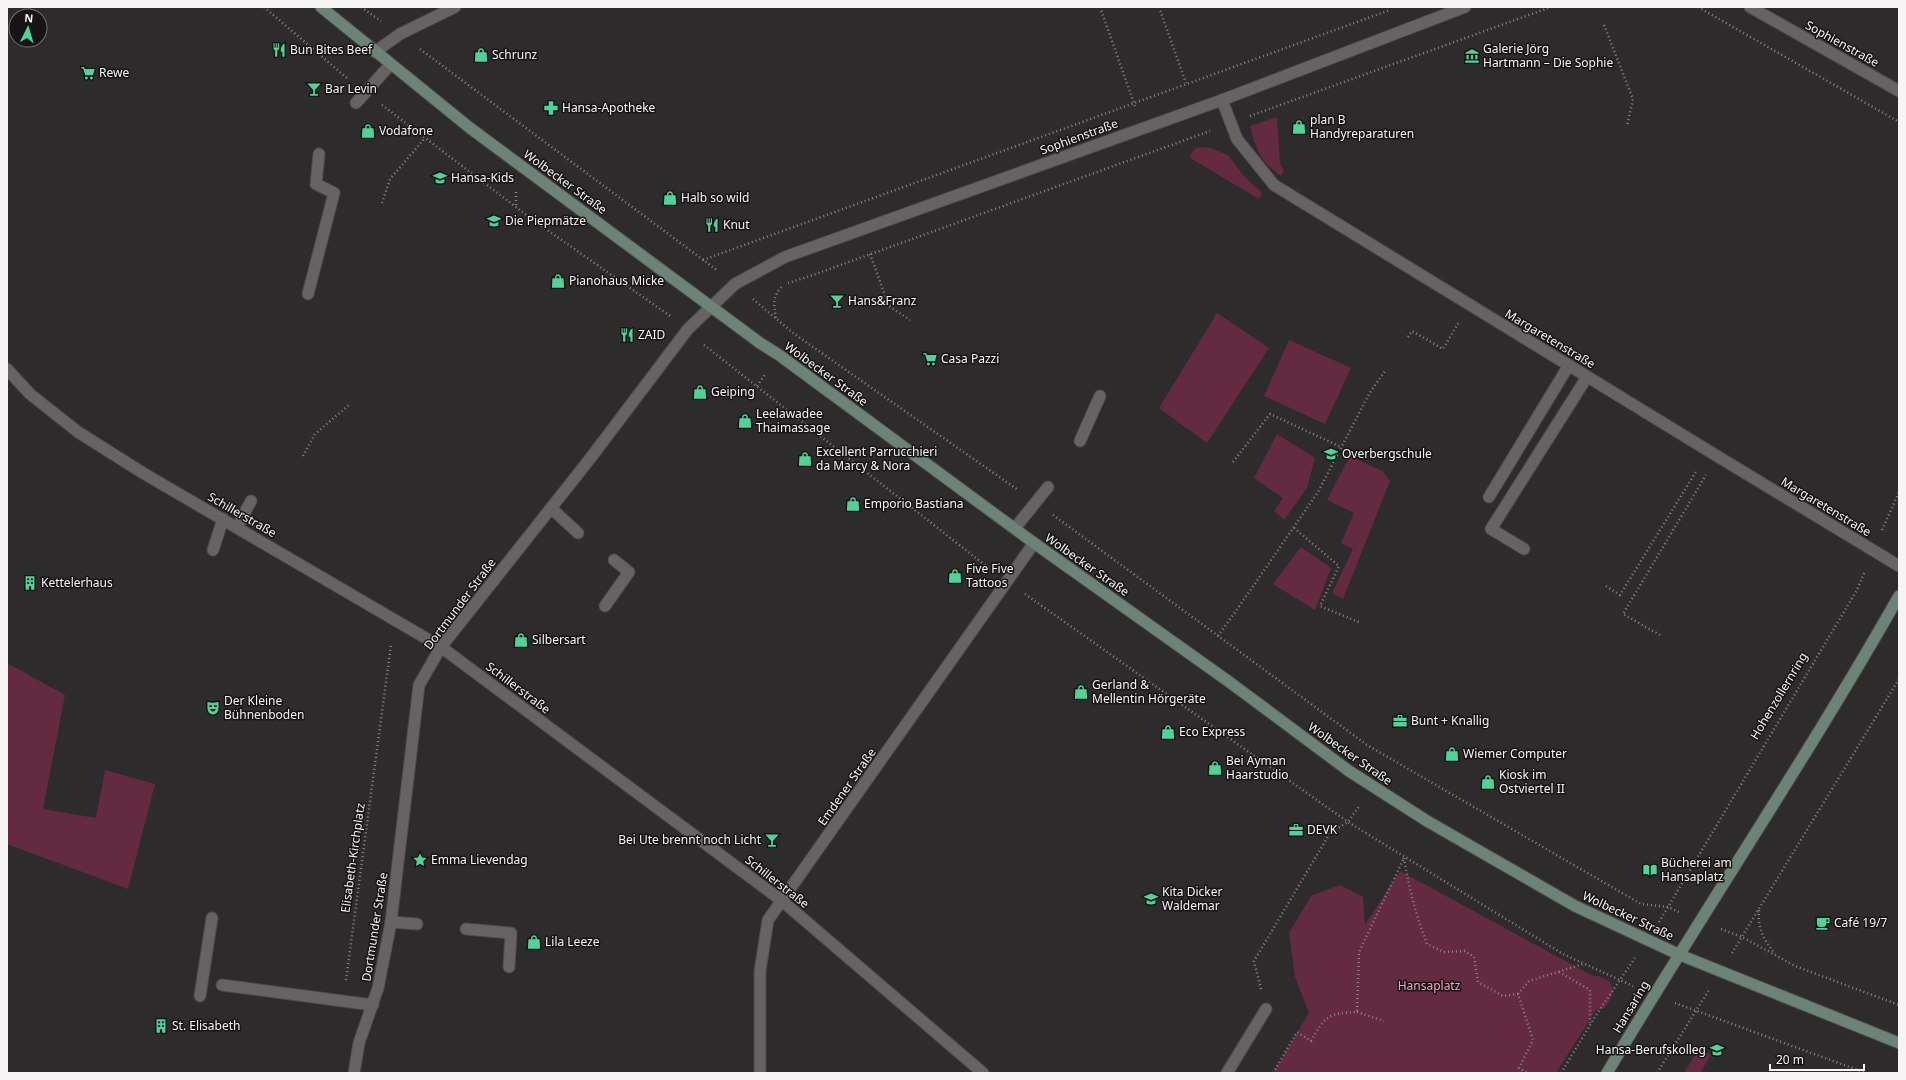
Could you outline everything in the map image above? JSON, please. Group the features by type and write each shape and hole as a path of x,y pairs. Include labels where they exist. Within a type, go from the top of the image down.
{"main road":[{"name":"Wolbecker Straße","path":"321,7 470,128 711,307 1034,543 1228,681 1349,771 1475,850 1575,906 1680,955 1899,1043"},
{"path":"1680,955 1852,678 1899,596"},
{"name":"Hansaring","path":"1607,1073 1653,995 1680,955"}],"street":[{"path":"375,52 400,34 456,7"},
{"name":"Sophienstraße","path":"711,307 735,284 785,257 1222,100 1465,7"},
{"name":"Sophienstraße","path":"1750,7 1899,91"},
{"path":"356,103 390,64"},
{"name":"Margaretenstraße","path":"1222,100 1237,139 1274,185 1712,454 1899,566"},
{"path":"308,294 334,192 316,184 319,154"},
{"name":"Dortmunder Straße","path":"354,1073 359,1043 378,988 391,922 419,685 441,647 551,508 688,329 711,307"},
{"path":"1490,497 1568,366"},
{"name":"Schillerstraße","path":"7,369 30,394 78,432 143,473 441,647 781,900 982,1073"},
{"path":"1524,549 1491,529 1587,376"},
{"path":"1080,441 1100,396"},
{"path":"1015,528 1048,487"},
{"path":"237,527 251,502"},
{"path":"551,508 578,533"},
{"path":"213,550 223,519"},
{"name":"Emdener Straße","path":"760,1073 760,971 768,920 1034,543"},
{"path":"605,606 629,572 614,560"},
{"path":"200,996 212,918"},
{"path":"391,922 417,924"},
{"path":"466,929 511,932 509,967"},
{"path":"222,985 373,1005"},
{"path":"1227,1073 1266,1008"}],"path":[{"path":"264,7 366,93 516,206 688,329 709,350 757,386 989,569 1348,822 1404,858 1563,954 1620,981 1590,1024 1560,1073"},
{"path":"361,7 400,34 735,284 793,333 1036,503 1218,636 1318,492 1369,394 1385,371"},
{"path":"1100,7 1142,128"},
{"path":"1159,7 1186,83"},
{"path":"776,319 773,304 775,294 784,284 813,275 1551,7"},
{"path":"1698,7 1899,122"},
{"path":"703,260 1186,83 1391,10"},
{"path":"1604,25 1633,99 1627,126"},
{"path":"382,203 390,179 425,138"},
{"path":"870,254 889,306 910,320"},
{"path":"1408,337 1412,331 1443,349 1470,305"},
{"path":"303,456 315,434 349,405"},
{"path":"1233,462 1270,414 1342,447"},
{"path":"1606,586 1620,595 1712,454"},
{"path":"1660,635 1624,614 1712,454"},
{"name":"Hohenzollernring","path":"1218,636 1368,745 1641,904 1668,907 1857,590 1899,492"},
{"path":"1294,528 1339,566 1320,606 1361,623"},
{"name":"Elisabeth-Kirchplatz","path":"343,1001 391,645"},
{"path":"1899,679 1742,937 1795,966 1899,1005"},
{"path":"1266,1008 1254,961 1330,833 1348,822 1372,786"},
{"path":"1404,858 1410,889 1427,944 1444,952 1465,950 1474,957 1478,982 1503,996 1518,994 1529,981 1584,964"},
{"path":"1357,1012 1359,952 1404,858"},
{"path":"1759,908 1758,926 1768,945 1777,956"},
{"path":"1559,971 1590,990 1590,1024"},
{"path":"1518,994 1533,1040 1519,1068 1527,1073"},
{"path":"1657,1073 1696,1011 1866,1073"},
{"path":"1273,1073 1297,1032 1310,1041 1323,1019 1340,1013 1357,1012 1384,1021"}],"green space":[{"path":"1277,117 1280,163 1284,171 1281,176 1268,166 1260,154 1254,142 1250,126"},
{"path":"1198,147 1210,148 1228,155 1244,176 1262,193 1259,199 1190,158 1192,152"},
{"path":"1217,313 1269,348 1207,443 1159,408"},
{"path":"1289,340 1351,368 1325,424 1264,396"},
{"path":"1277,434 1315,458 1307,488 1284,520 1274,511 1283,498 1254,478"},
{"path":"1350,456 1382,471 1390,481 1343,599 1332,593 1353,549 1341,543 1354,513 1327,500"},
{"path":"1301,547 1331,568 1315,610 1273,584"},
{"path":"7,663 65,695 43,809 96,818 105,770 155,784 128,889 7,844"},
{"name":"Hansaplatz","path":"1400,871 1593,976 1599,976 1610,982 1614,992 1605,1008 1596,1010 1556,1073 1273,1073 1309,1013 1295,977 1289,933 1311,896 1340,885 1363,897 1365,925"},
{"path":"1699,1049 1711,1055 1700,1073 1684,1073"}],"place":[{"name":"Bun Bites Beef","path":"279,50"},
{"name":"Schrunz","path":"481,55"},
{"name":"Galerie Jörg Hartmann – Die Sophie","path":"1472,56"},
{"name":"Rewe","path":"88,73"},
{"name":"Bar Levin","path":"314,89"},
{"name":"Hansa-Apotheke","path":"551,108"},
{"name":"plan B Handyreparaturen","path":"1299,127"},
{"name":"Vodafone","path":"368,131"},
{"name":"Hansa-Kids","path":"440,178"},
{"name":"Halb so wild","path":"670,198"},
{"name":"Die Piepmätze","path":"494,221"},
{"name":"Knut","path":"712,225"},
{"name":"Pianohaus Micke","path":"558,281"},
{"name":"Hans&Franz","path":"837,301"},
{"name":"ZAID","path":"627,335"},
{"name":"Casa Pazzi","path":"930,359"},
{"name":"Geiping","path":"700,392"},
{"name":"Leelawadee Thaimassage","path":"745,421"},
{"name":"Overbergschule","path":"1331,454"},
{"name":"Excellent Parrucchieri da Marcy & Nora","path":"805,459"},
{"name":"Emporio Bastiana","path":"853,504"},
{"name":"Five Five Tattoos","path":"955,576"},
{"name":"Kettelerhaus","path":"30,583"},
{"name":"Silbersart","path":"521,640"},
{"name":"Gerland & Mellentin Hörgeräte","path":"1081,692"},
{"name":"Der Kleine Bühnenboden","path":"213,708"},
{"name":"Bunt + Knallig","path":"1400,721"},
{"name":"Eco Express","path":"1168,732"},
{"name":"Wiemer Computer","path":"1452,754"},
{"name":"Bei Ayman Haarstudio","path":"1215,768"},
{"name":"Kiosk im Ostviertel II","path":"1488,782"},
{"name":"DEVK","path":"1296,830"},
{"name":"Bei Ute brennt noch Licht","path":"772,840"},
{"name":"Emma Lievendag","path":"420,860"},
{"name":"Bücherei am Hansaplatz","path":"1650,870"},
{"name":"Kita Dicker Waldemar","path":"1151,899"},
{"name":"Café 19/7","path":"1823,923"},
{"name":"Lila Leeze","path":"534,942"},
{"name":"St. Elisabeth","path":"161,1026"},
{"name":"Hansa-Berufskolleg","path":"1717,1050"}]}
